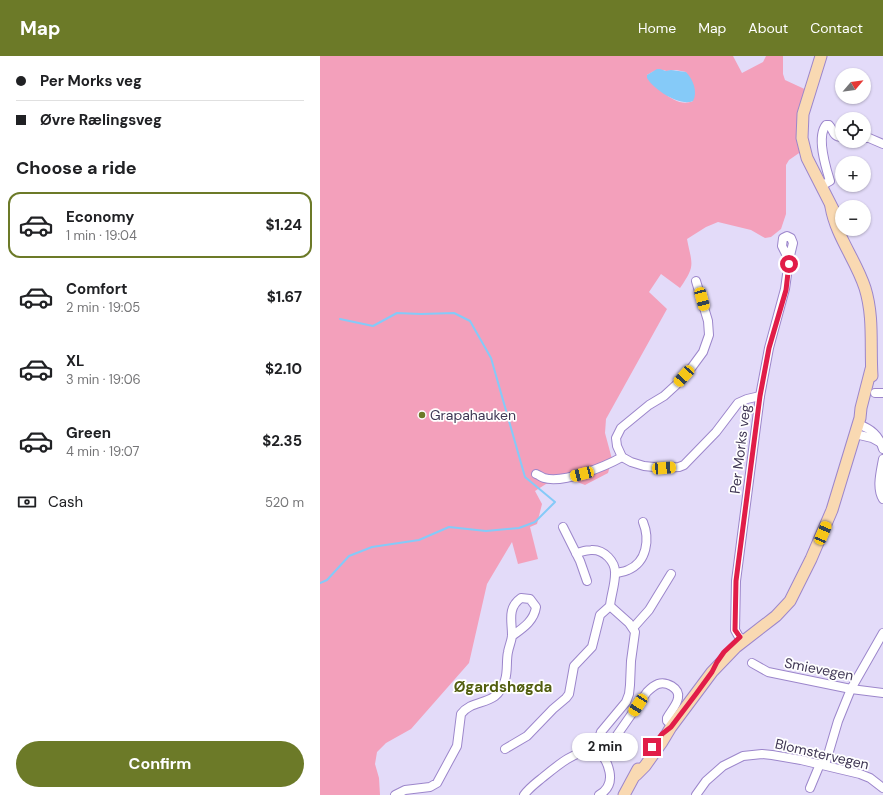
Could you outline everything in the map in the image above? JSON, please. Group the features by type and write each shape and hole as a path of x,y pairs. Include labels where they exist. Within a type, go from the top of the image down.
{"main road":[{"path":"821,56 803,114 801,132 804,152 821,186 830,207 832,218 843,242 850,252"},
{"path":"830,207 835,213"},
{"path":"624,795 652,747 662,734 671,726 712,672 742,637 765,624 780,613 790,601 811,559 832,510 857,425 871,369 872,334 868,300 863,282 850,252 845,236"}],"street":[{"path":"821,186 830,181 823,153 822,131 826,125 829,124 835,135"},
{"path":"871,139 883,144"},
{"name":"Per Morks veg","path":"742,637 736,621 736,581 760,396 769,348 786,290 789,260"},
{"path":"696,281 708,321 710,335 703,352 692,367 664,396 649,405 621,428 616,438 617,446 622,457 631,462 644,466 664,468 679,467 684,465 716,432 738,403 747,398 760,396"},
{"path":"857,425 868,428 875,433 882,446"},
{"path":"536,474 543,478 550,479 572,476 610,464 622,457"},
{"path":"883,459 879,479 880,494 883,499"},
{"path":"616,573 628,570 641,562 646,548 647,537 643,522"},
{"path":"563,527 576,553 587,581"},
{"path":"505,749 527,736 569,694 574,666 592,647 600,615 610,606 616,573 614,564 610,558 598,550 589,550 576,553"},
{"path":"633,628 649,610 671,574"},
{"path":"599,795 608,788 611,777 599,750 601,732 622,708 629,694 631,661 635,638 633,628 610,606"},
{"path":"810,788 823,765 851,689 883,633"},
{"path":"395,795 405,790 430,787 437,783 457,746 461,714 471,706 490,700 500,692 506,678 508,652 512,636"},
{"name":"Smievegen","path":"752,663 768,672 851,689 883,693"},
{"path":"524,795 532,786 563,761 577,753 599,750 613,741 647,692 656,685 670,685 678,694 678,700 667,718 667,721 671,726"},
{"name":"Blomstervegen","path":"696,795 714,773 727,763 743,756 757,754 772,754 860,774 870,778 883,788"}],"shaded area":[{"path":"320,56 733,56 742,73 763,62 766,56 783,56 783,74 785,80 811,92 802,151 789,160 786,165 786,214 781,229 771,237 765,238 751,230 718,222 706,227 687,239 691,260 691,269 689,274 680,288 661,274 649,292 667,309 606,419 605,433 612,459 608,473 585,485 567,478 546,484 535,491 542,504 537,524 530,527 538,559 518,564 512,542 487,584 469,663 411,729 386,743 377,752 375,764 379,778 380,795 320,795","holes":["676,70 686,72 693,101 687,103 680,102 667,96 647,75 654,71"]}],"water":[{"path":"657,69 686,72 691,78 695,90 693,101 688,102 674,99 667,96 655,87 647,78 647,75"}],"waterway":[{"path":"320,583 327,580 349,556 372,547 419,540 449,527 486,531 519,528 535,522 555,502 525,477 491,358 470,321 454,313 397,313 373,326 340,319"}],"place":[{"name":"Grapahauken","path":"422,415"}],"district":[{"name":"Øgardshøgda","path":"503,687"}],"route":[{"path":"652,747 662,734 671,727 712,672 724,652 740,637 735,630 736,581 739,551 760,396 769,348 786,290 789,264"}]}
